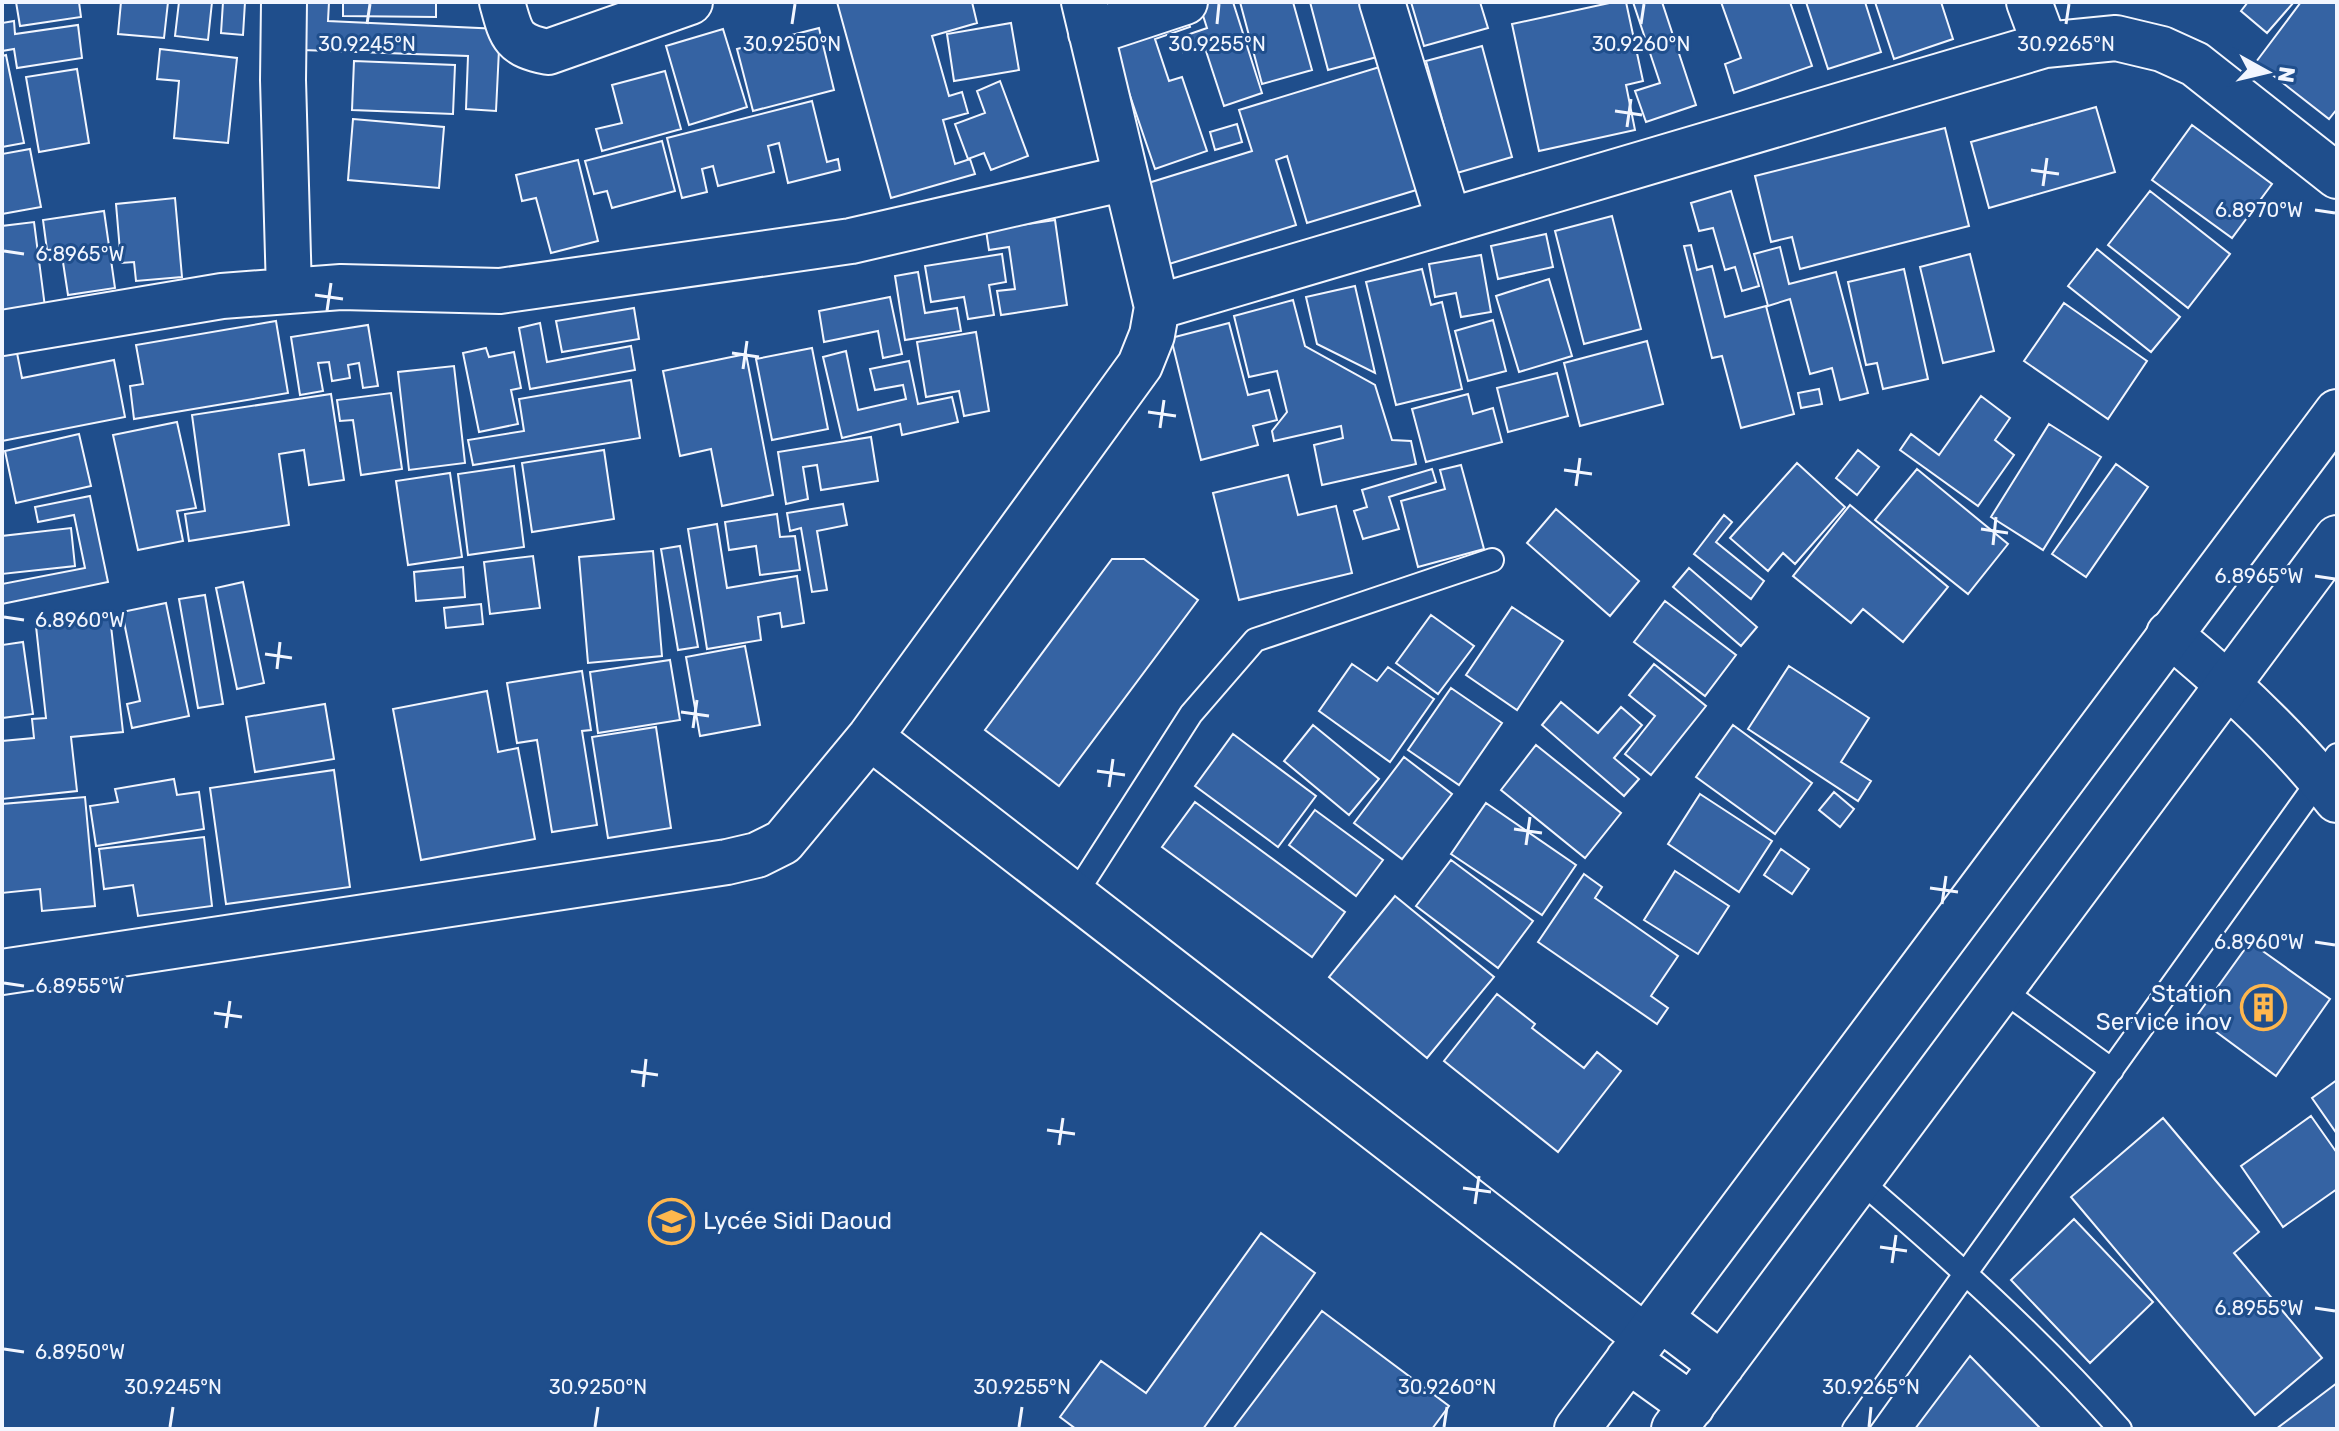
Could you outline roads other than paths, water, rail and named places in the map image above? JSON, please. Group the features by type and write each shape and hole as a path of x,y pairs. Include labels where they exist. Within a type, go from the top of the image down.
{"street":[{"path":"284,2 289,291"},
{"path":"502,2 510,33 524,47 548,52 690,2"},
{"path":"2,972 727,862 757,855 783,842 870,737 1140,365 1152,335 1157,307 1088,17 1185,2"},
{"path":"1382,2 1449,221"},
{"path":"2029,2 2045,45"},
{"path":"1157,307 2045,45 2116,38 2162,49 2195,64 2337,176"},
{"path":"2,333 222,296 341,287 515,289 851,241 1126,178"},
{"path":"1577,1429 2337,412"},
{"path":"1644,1339 1683,1417 2337,538"},
{"path":"2169,634 2228,682 2331,778"},
{"path":"870,737 1644,1339 1722,1365"}],"lane":[{"path":"1075,895 1191,714 1255,640 1492,560"},
{"path":"1854,1429 2112,1070 2331,778"},
{"path":"2001,989 2112,1070"},
{"path":"1858,1179 1966,1272 2093,1398 2120,1429"}],"place":[{"name":"Station Service inov","path":"2263,1008"},
{"name":"Lycée Sidi Daoud","path":"672,1221"}]}
